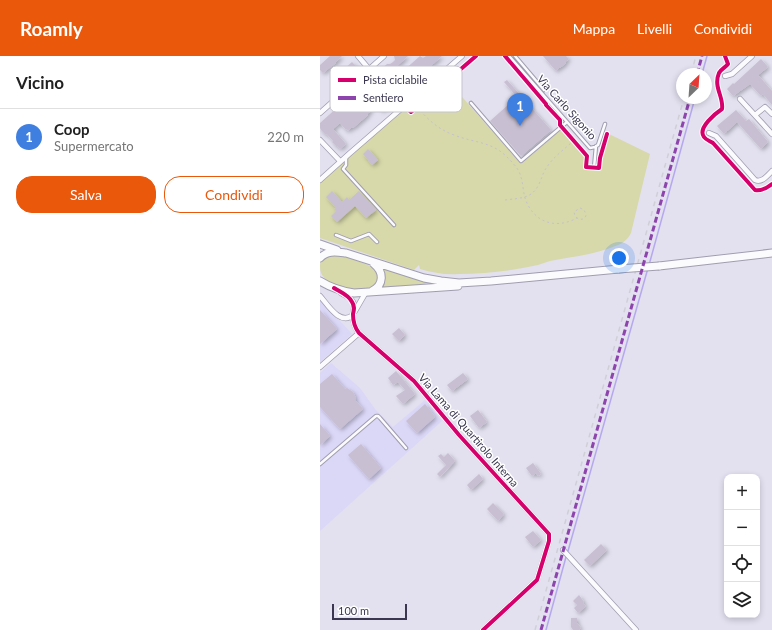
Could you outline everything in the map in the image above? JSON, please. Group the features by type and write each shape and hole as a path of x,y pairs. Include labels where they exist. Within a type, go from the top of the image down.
{"main road":[{"path":"320,244 369,262 379,268 381,281 375,289 367,292"},
{"path":"320,258 324,254 328,253 344,252"},
{"path":"369,262 424,278 459,283 659,266 772,253"},
{"path":"320,281 334,288 349,292 367,292 444,288 491,281"}],"street":[{"path":"358,56 367,66"},
{"path":"373,66 384,56"},
{"path":"450,66 462,56"},
{"path":"725,76 732,74 752,56"},
{"path":"740,99 772,134"},
{"path":"320,113 330,104"},
{"path":"755,116 765,107 772,114"},
{"path":"320,180 398,112"},
{"path":"710,133 716,136 755,180 762,180 772,171"},
{"path":"320,140 340,161"},
{"path":"320,241 344,252"},
{"path":"320,367 359,333 355,325 354,306 351,300 334,288"},
{"path":"320,296 339,317 350,318 367,292"},
{"name":"Via Lama di Quartirolo Interna","path":"359,333 414,381 459,435 549,534 549,541 537,580 483,630"},
{"path":"563,550 636,630"}],"lane":[{"name":"Via Carlo Sigonio","path":"509,56 590,148 598,145 604,124"},
{"name":"Via Carlo Sigonio","path":"515,56 544,90"},
{"path":"471,103 521,161 567,122"},
{"path":"594,168 596,146"},
{"path":"346,156 346,165 342,169 394,225"},
{"path":"336,235 351,241 368,234 377,242"},
{"path":"320,464 376,416 380,418 406,448"}],"path":[{"path":"422,112 443,130 500,150 520,174 528,206 534,214 541,219 549,223 557,224 577,218 581,220 586,216 586,212 580,208 574,212 574,216 577,218"},
{"path":"569,136 578,146"},
{"path":"505,200 525,198 532,193 539,184 548,164 573,141"}],"shaded area":[{"path":"320,299 352,334 320,362"},
{"path":"331,363 360,388 375,409 393,427 425,400 442,421 320,531 320,373"}],"green space":[{"path":"462,97 521,164 561,130 586,157 585,169 600,170 603,152 609,134 650,154 631,233 624,242 618,245 580,256 550,261 540,265 489,273 454,274 420,269 419,265 414,270 320,238 320,182 399,112 407,112 410,115 414,112 462,112"},
{"path":"328,255 345,257 373,267 377,274 377,281 371,287 362,289 350,289 330,282 321,273 320,267 321,261"},
{"path":"381,267 444,285 381,289"}],"building":[{"path":"330,56 342,56 336,63 330,66 323,73 320,70 320,65"},
{"path":"394,56 408,56 397,66 385,66 395,60"},
{"path":"420,56 423,58 426,56 442,56 431,66 409,66"},
{"path":"543,56 566,56 569,59 556,71"},
{"path":"761,59 768,67 758,75 772,91 772,105 763,94 761,96 750,84 733,96 727,89"},
{"path":"352,62 356,66 348,66"},
{"path":"507,80 551,130 521,156 490,121 517,97 504,82"},
{"path":"736,110 746,121 749,119 768,142 761,149 737,122 724,134 717,126"},
{"path":"332,112 370,112 348,131 340,123 333,129 346,144 340,149 332,142 333,141 327,134 326,135 321,130 320,123"},
{"path":"368,149 378,160 372,165 363,154"},
{"path":"332,191 342,202 347,197 349,200 359,191 376,210 366,218 355,206 337,222 331,216 336,211 334,209 336,208 326,197"},
{"path":"320,310 337,329 320,344"},
{"path":"399,328 405,335 399,341 392,334"},
{"path":"396,371 415,394 403,404 396,396 405,390 398,382 393,385 388,378"},
{"path":"463,373 468,379 452,391 447,385"},
{"path":"332,374 345,389 347,388 353,392 356,398 355,400 363,409 340,429 320,407 320,384"},
{"path":"425,404 435,417 417,433 406,421"},
{"path":"478,410 487,422 479,428 470,416"},
{"path":"320,424 330,436 320,445"},
{"path":"361,444 381,468 369,479 348,455"},
{"path":"448,453 455,461 440,477 437,474 446,465 438,456 441,454 444,457"},
{"path":"533,463 541,474 538,476 536,473 532,476 526,468"},
{"path":"479,474 483,479 471,490 467,485"},
{"path":"493,503 504,514 498,521 487,509"},
{"path":"533,531 541,540 533,547 525,537"},
{"path":"601,544 607,550 590,566 584,560"},
{"path":"579,595 586,606 578,613 574,608 577,605 573,601"},
{"path":"571,618 577,618 577,623 581,628 579,630 573,630 571,627"}],"waterway":[{"path":"704,68 707,56"},
{"path":"649,265 693,104"},
{"path":"568,551 648,268"},
{"path":"546,630 566,557"}],"railway":[{"path":"693,68 696,56"},
{"path":"535,630 682,104"}],"marked path":[{"path":"699,68 702,56"},
{"path":"541,630 688,104"}],"cycle path":[{"path":"462,68 476,56"},
{"path":"505,56 560,120 560,125 587,156 586,167 599,168 600,158 607,134"},
{"path":"725,56 728,64 719,73 717,78 722,100 722,109 708,121 703,129 703,133 705,138 713,143 755,190 764,189 772,184"},
{"path":"334,288 351,300 354,308 354,322 359,333 414,381 459,435 549,534 549,541 537,580 483,630"}],"place":[{"name":"Coop","path":"520,126"}]}
